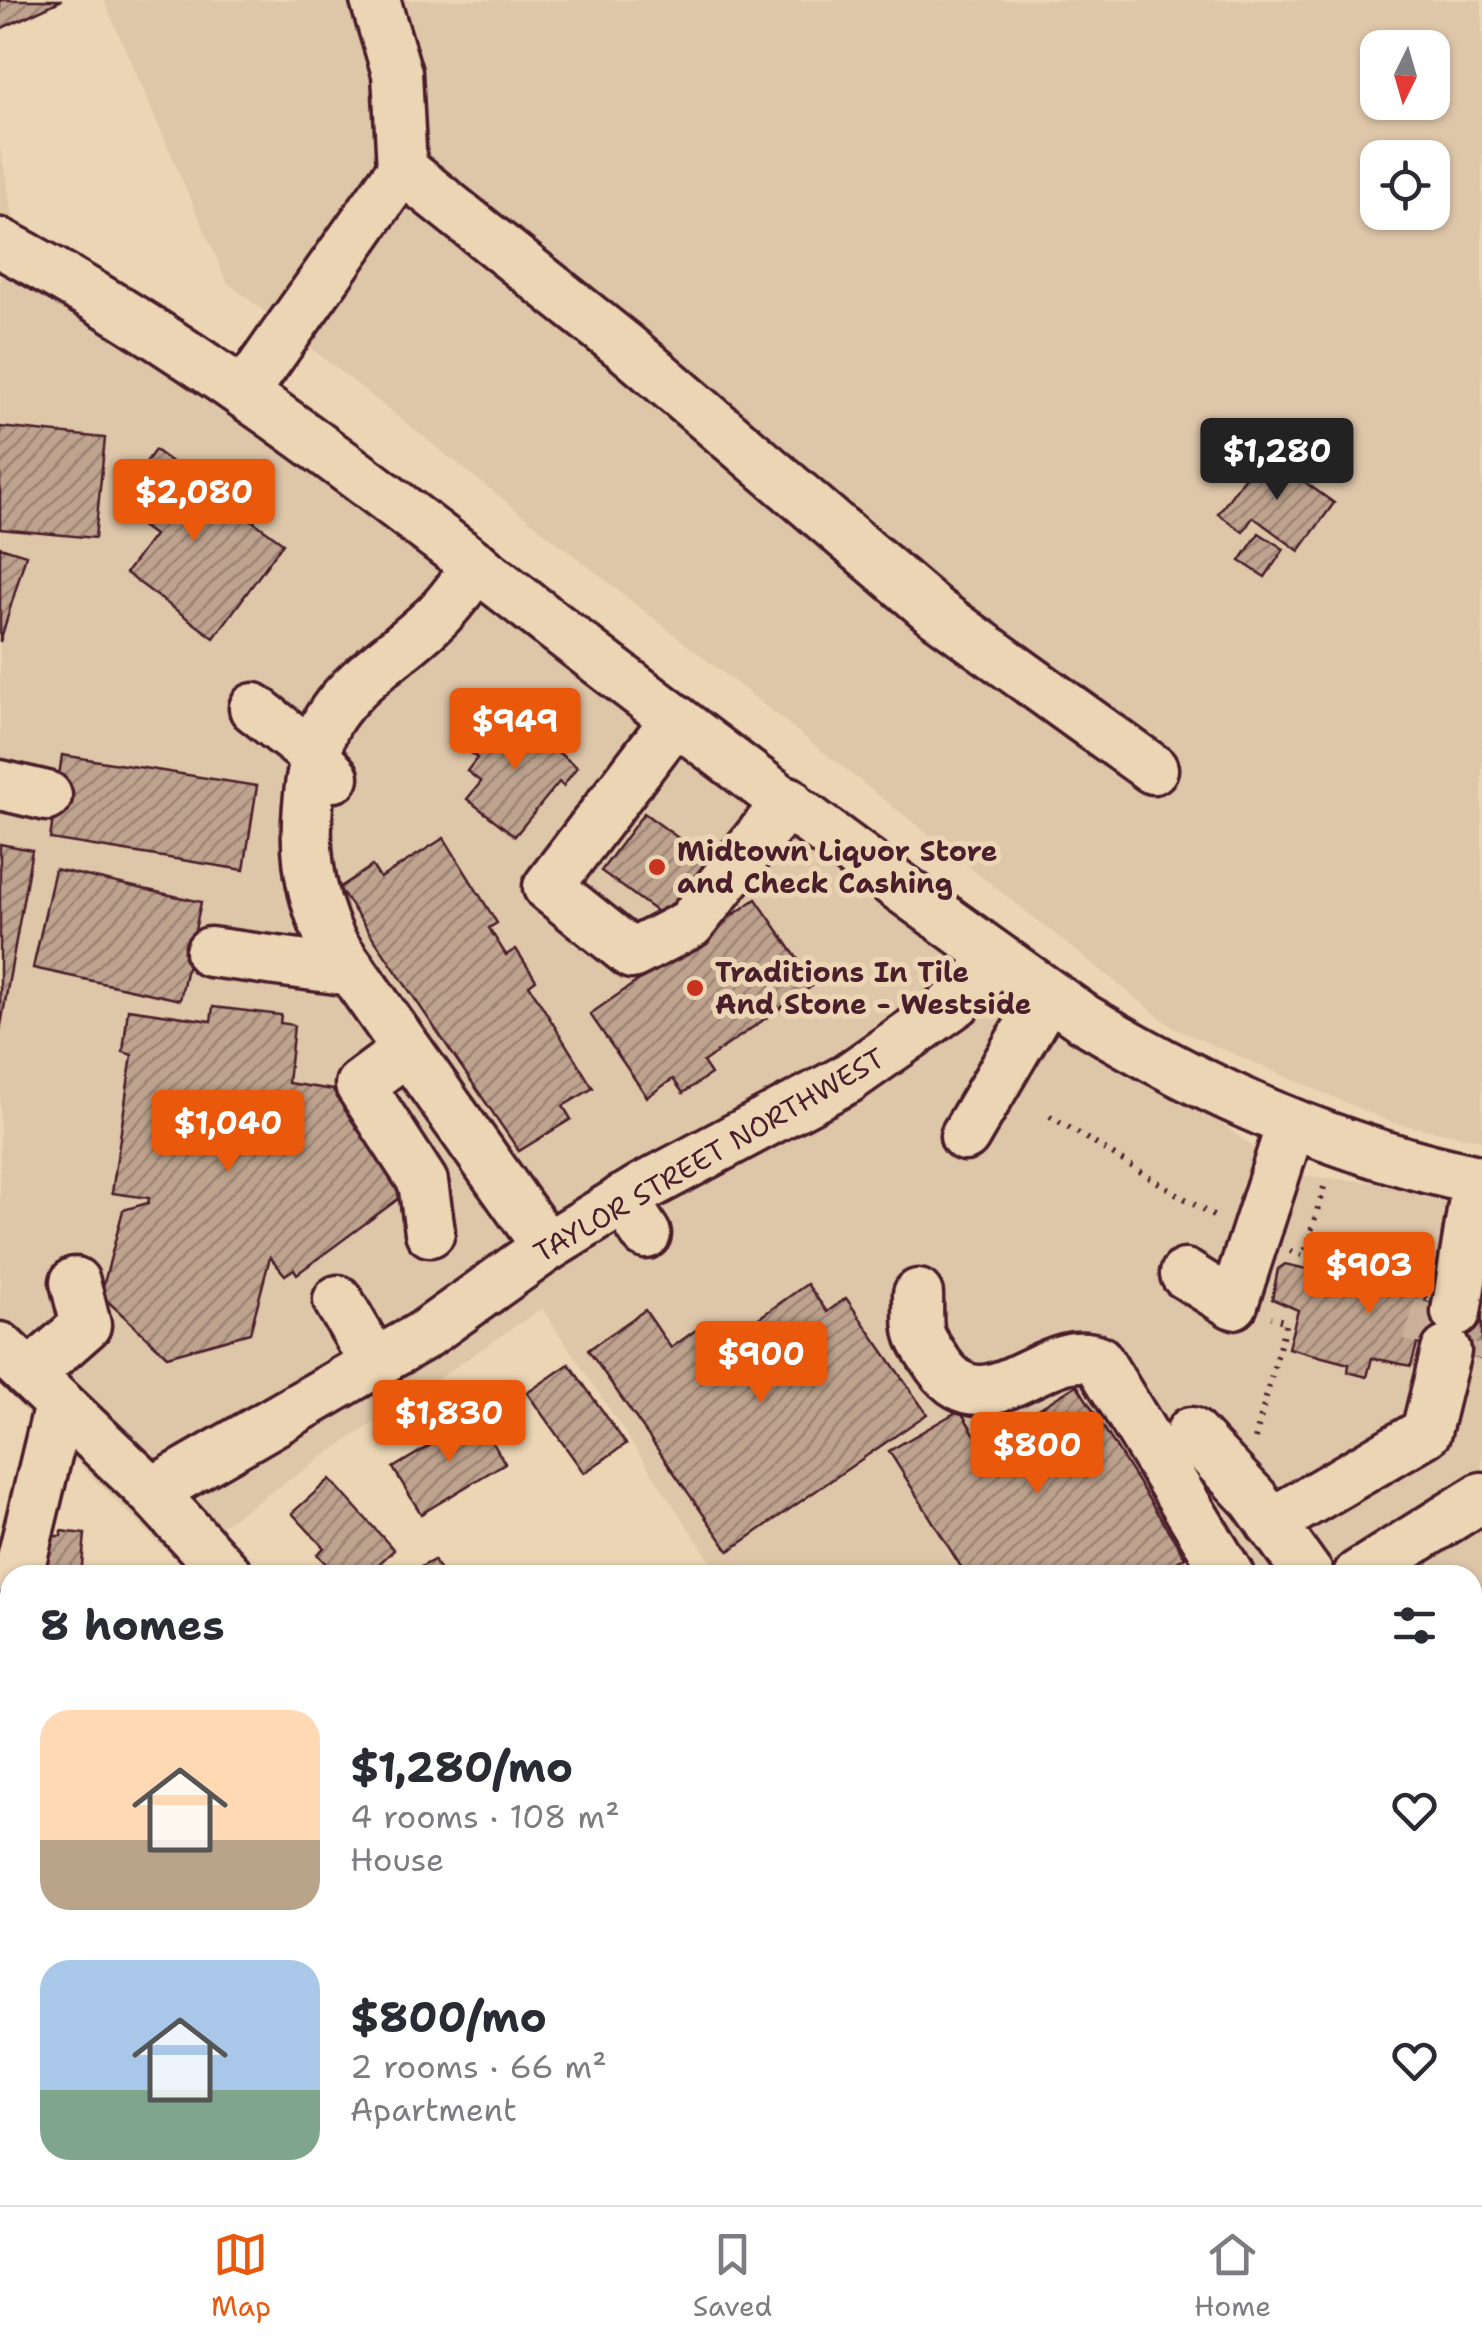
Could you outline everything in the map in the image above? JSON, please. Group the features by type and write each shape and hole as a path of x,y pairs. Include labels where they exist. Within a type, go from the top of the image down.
{"street":[{"path":"244,393 402,169 397,74 376,0"},
{"path":"402,169 624,346 934,611 1153,769"},
{"path":"0,243 62,276 244,393 676,720 1048,994 1152,1060 1291,1126 1378,1156 1474,1180 1453,1335"},
{"path":"476,566 436,618 350,691 329,717 328,770 304,824 305,860 314,904 332,943 546,1248"},
{"path":"254,708 328,770"},
{"path":"676,720 548,886 632,954 690,924 788,801"},
{"path":"0,785 47,796"},
{"path":"210,952 352,971"},
{"name":"TAYLOR STREET NORTHWEST","path":"152,1492 375,1364 546,1248 635,1217 803,1126 958,1001 997,958"},
{"path":"965,1136 1048,994"},
{"path":"407,1050 352,1064 423,1182 430,1232"},
{"path":"1185,1274 1250,1310 1291,1126"},
{"path":"1271,1523 1426,1432 1481,1246"},
{"path":"19,1565 29,1376 86,1326 75,1282"},
{"path":"918,1294 916,1333 954,1382 970,1390 987,1390 1068,1358 1098,1360 1223,1565"},
{"path":"338,1300 375,1364"},
{"path":"29,1376 152,1492 219,1565"},
{"path":"1191,1432 1271,1523 1302,1565"},
{"path":"1374,1565 1482,1497"}],"path":[{"path":"1050,1116 1220,1220"},
{"path":"1250,1310 1286,1322 1252,1450"}],"shaded area":[{"path":"104,0 1482,0 1482,1140 1393,1123 1174,1028 227,282"},
{"path":"0,147 16,235 1291,1175 1482,1192 1482,1565 713,1565 542,1308 174,1558 0,1386"}],"building":[{"path":"0,0 62,0 0,29"},
{"path":"0,427 105,438 95,538 0,529"},
{"path":"155,450 283,543 214,638 126,573 154,535 114,506"},
{"path":"1263,452 1334,503 1299,551 1253,517 1243,532 1218,514"},
{"path":"1259,533 1284,549 1265,577 1240,561"},
{"path":"0,547 26,555 0,642"},
{"path":"504,710 577,767 563,786 559,782 515,836 467,799 481,782 467,771 477,758 471,753"},
{"path":"62,755 257,786 244,870 50,839"},
{"name":"Midtown Liquor Store and Check Cashing","path":"644,813 714,864 671,922 601,871"},
{"path":"444,838 497,923 489,928 506,955 516,949 536,980 529,985 593,1088 563,1106 571,1119 519,1151 339,888 372,866 380,878"},
{"path":"0,844 32,850 0,1031"},
{"path":"55,869 201,902 180,1000 33,968"},
{"path":"756,899 815,984 703,1062 711,1074 683,1093 673,1079 647,1097 590,1014"},
{"path":"213,1007 281,1015 280,1023 294,1025 288,1083 333,1090 409,1191 297,1274 294,1269 285,1275 270,1257 250,1333 167,1356 101,1295 123,1210 148,1203 149,1198 112,1193 132,1055 123,1052 128,1009 211,1021"},
{"path":"1309,1258 1429,1287 1425,1302 1482,1317 1482,1359 1417,1344 1411,1366 1372,1358 1367,1377 1348,1372 1349,1364 1288,1348 1298,1310 1272,1299 1278,1269 1285,1264 1307,1269"},
{"path":"807,1284 827,1312 846,1298 927,1414 729,1551 588,1350 645,1310 671,1348 700,1327 715,1349"},
{"path":"569,1364 626,1444 584,1473 527,1393"},
{"path":"1077,1385 1185,1557 1173,1565 960,1565 889,1451 960,1410 981,1445"},
{"path":"477,1417 505,1463 421,1514 393,1468"},
{"path":"330,1479 394,1550 378,1565 327,1565 317,1554 324,1548 292,1513"},
{"path":"61,1531 85,1534 82,1565 32,1565 45,1542 52,1543 53,1536 61,1536"}],"tunnel":[{"path":"1427,1346 1439,1306"},
{"path":"1479,1359 1482,1345"}],"place":[{"name":"Midtown Liquor Store and Check Cashing","path":"657,867"},
{"name":"Traditions In Tile And Stone - Westside","path":"695,988"}]}
